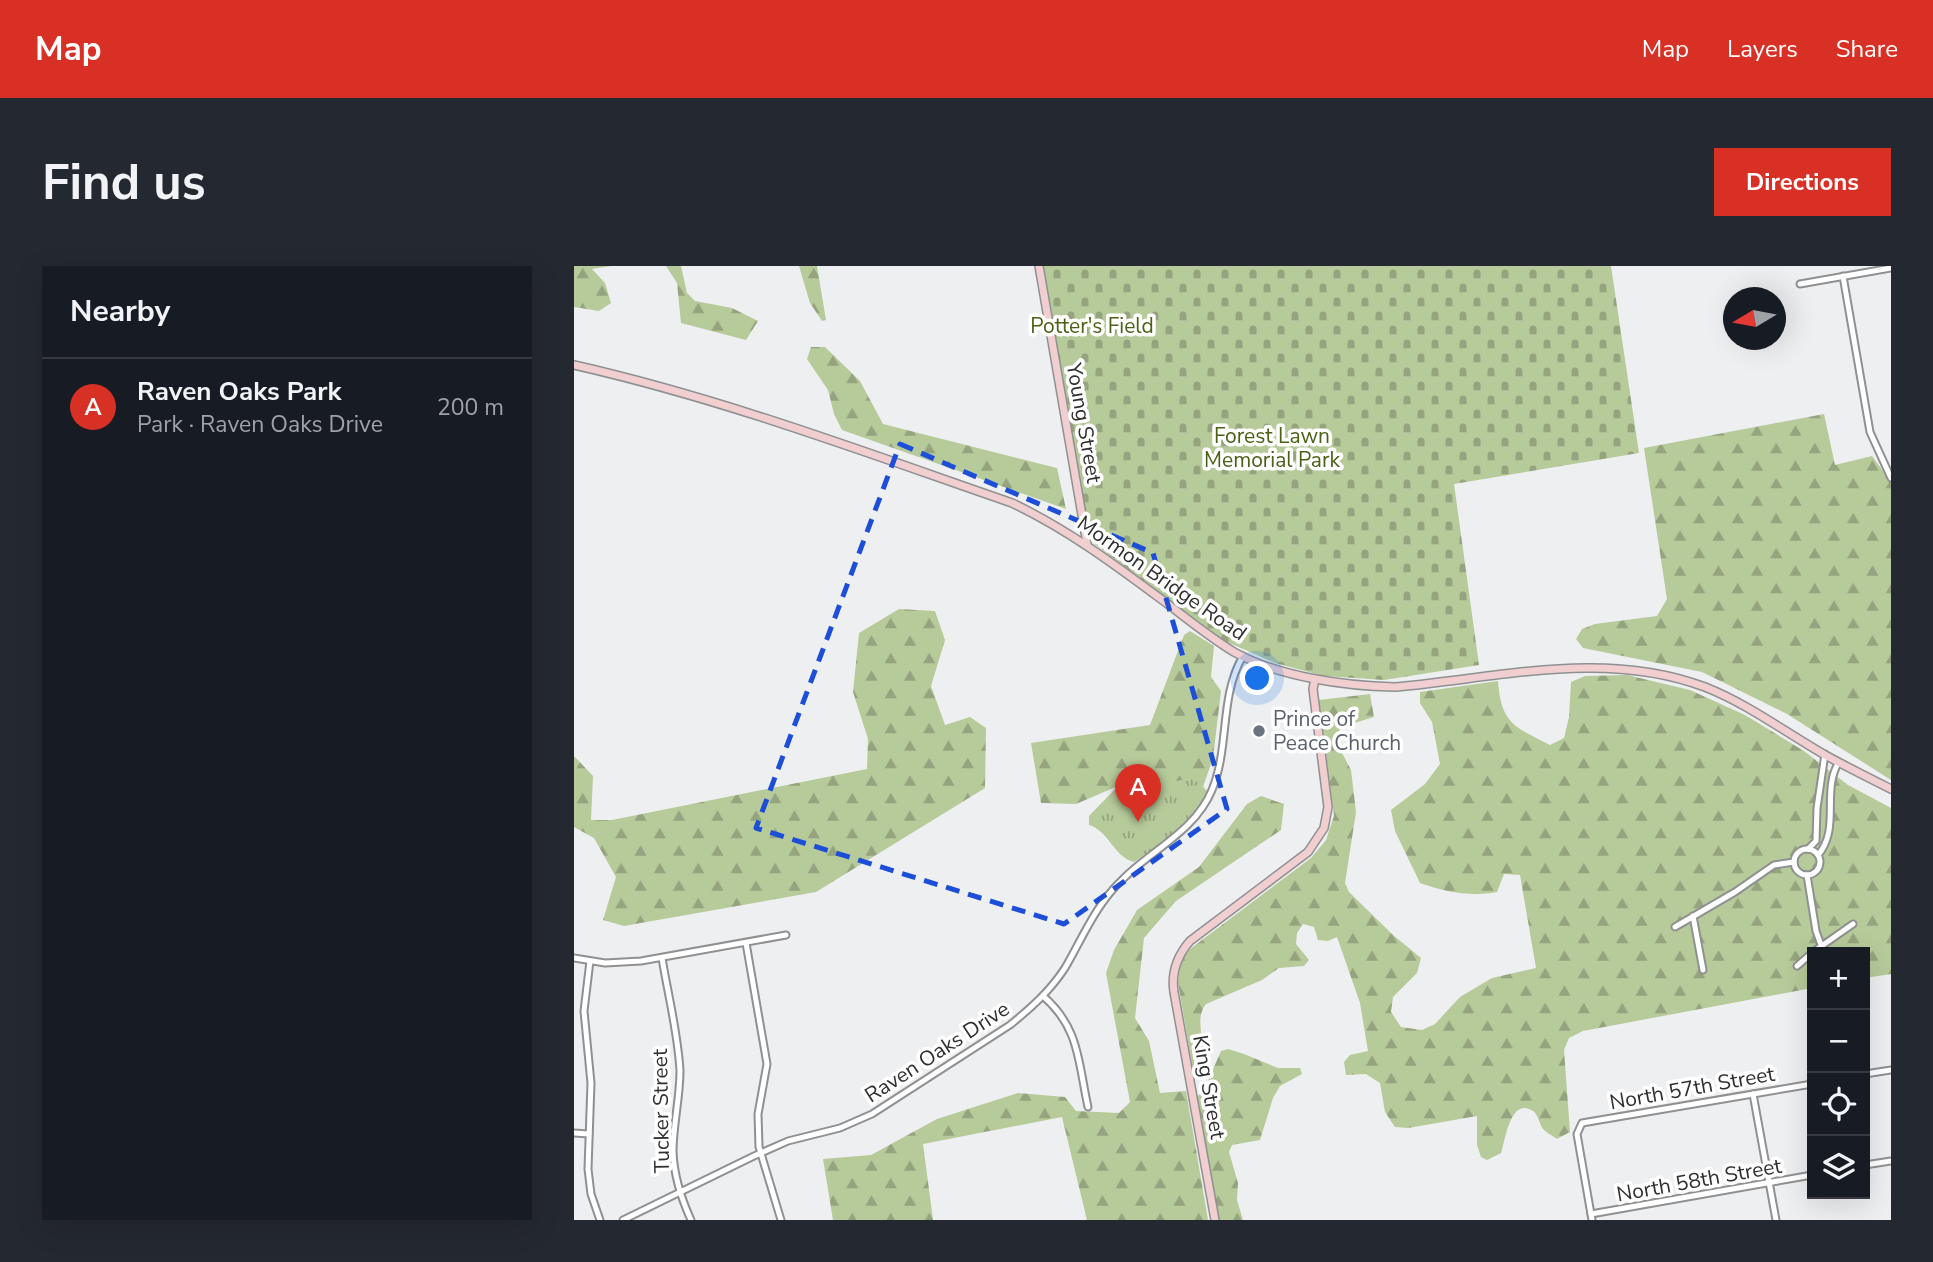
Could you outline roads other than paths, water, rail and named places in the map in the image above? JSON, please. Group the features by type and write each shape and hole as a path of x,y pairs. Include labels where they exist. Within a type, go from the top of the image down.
{"main road":[{"name":"Young Street","path":"1039,266 1087,544"},
{"name":"Mormon Bridge Road","path":"574,365 645,381 735,407 985,494 1040,516 1087,544 1193,623 1243,656 1296,676 1366,687 1395,687 1584,666 1639,670 1683,680 1725,696 1891,789"},
{"name":"King Street","path":"1215,1220 1173,974 1177,961 1190,942 1308,852 1320,837 1327,820 1328,807 1312,689 1315,679"}],"street":[{"path":"1800,284 1891,268"},
{"path":"1843,276 1870,432 1891,478"},
{"name":"Raven Oaks Drive","path":"623,1220 788,1141 840,1128 872,1114 1010,1025 1042,996 1063,970 1092,918 1111,892 1142,863 1176,837 1206,802 1219,765 1229,690 1243,656"},
{"path":"1807,875 1799,872 1794,862 1797,853 1808,849 1815,841 1816,808 1825,754"},
{"path":"1807,875 1819,868 1818,855 1829,836 1832,778 1839,762"},
{"path":"1808,849 1818,855"},
{"path":"1675,927 1735,892 1774,865 1794,862"},
{"path":"1807,875 1821,946 1853,923"},
{"path":"1693,916 1703,970"},
{"path":"574,958 624,963 786,935"},
{"path":"746,943 767,1064 758,1114 760,1153 781,1220"},
{"path":"1797,966 1807,957"},
{"name":"Tucker Street","path":"662,958 679,1066 673,1151 680,1192 691,1220"},
{"path":"590,961 584,1011 591,1083 590,1184 600,1220"},
{"path":"1042,996 1061,1014 1070,1029 1088,1107"},
{"path":"1870,1073 1891,1070"},
{"name":"North 57th Street","path":"1591,1217 1577,1134 1578,1127 1585,1122 1807,1085"},
{"path":"1753,1094 1776,1220"},
{"path":"574,1133 589,1134"},
{"path":"1870,1165 1891,1161"},
{"name":"North 58th Street","path":"1591,1217 1807,1176"}],"place":[{"name":"Prince of Peace Church","path":"1259,731"},
{"name":"Raven Oaks Park","path":"1138,822"}],"park label":[{"name":"Potter's Field","path":"1092,326"},
{"name":"Forest Lawn Memorial Park","path":"1272,448"}]}
